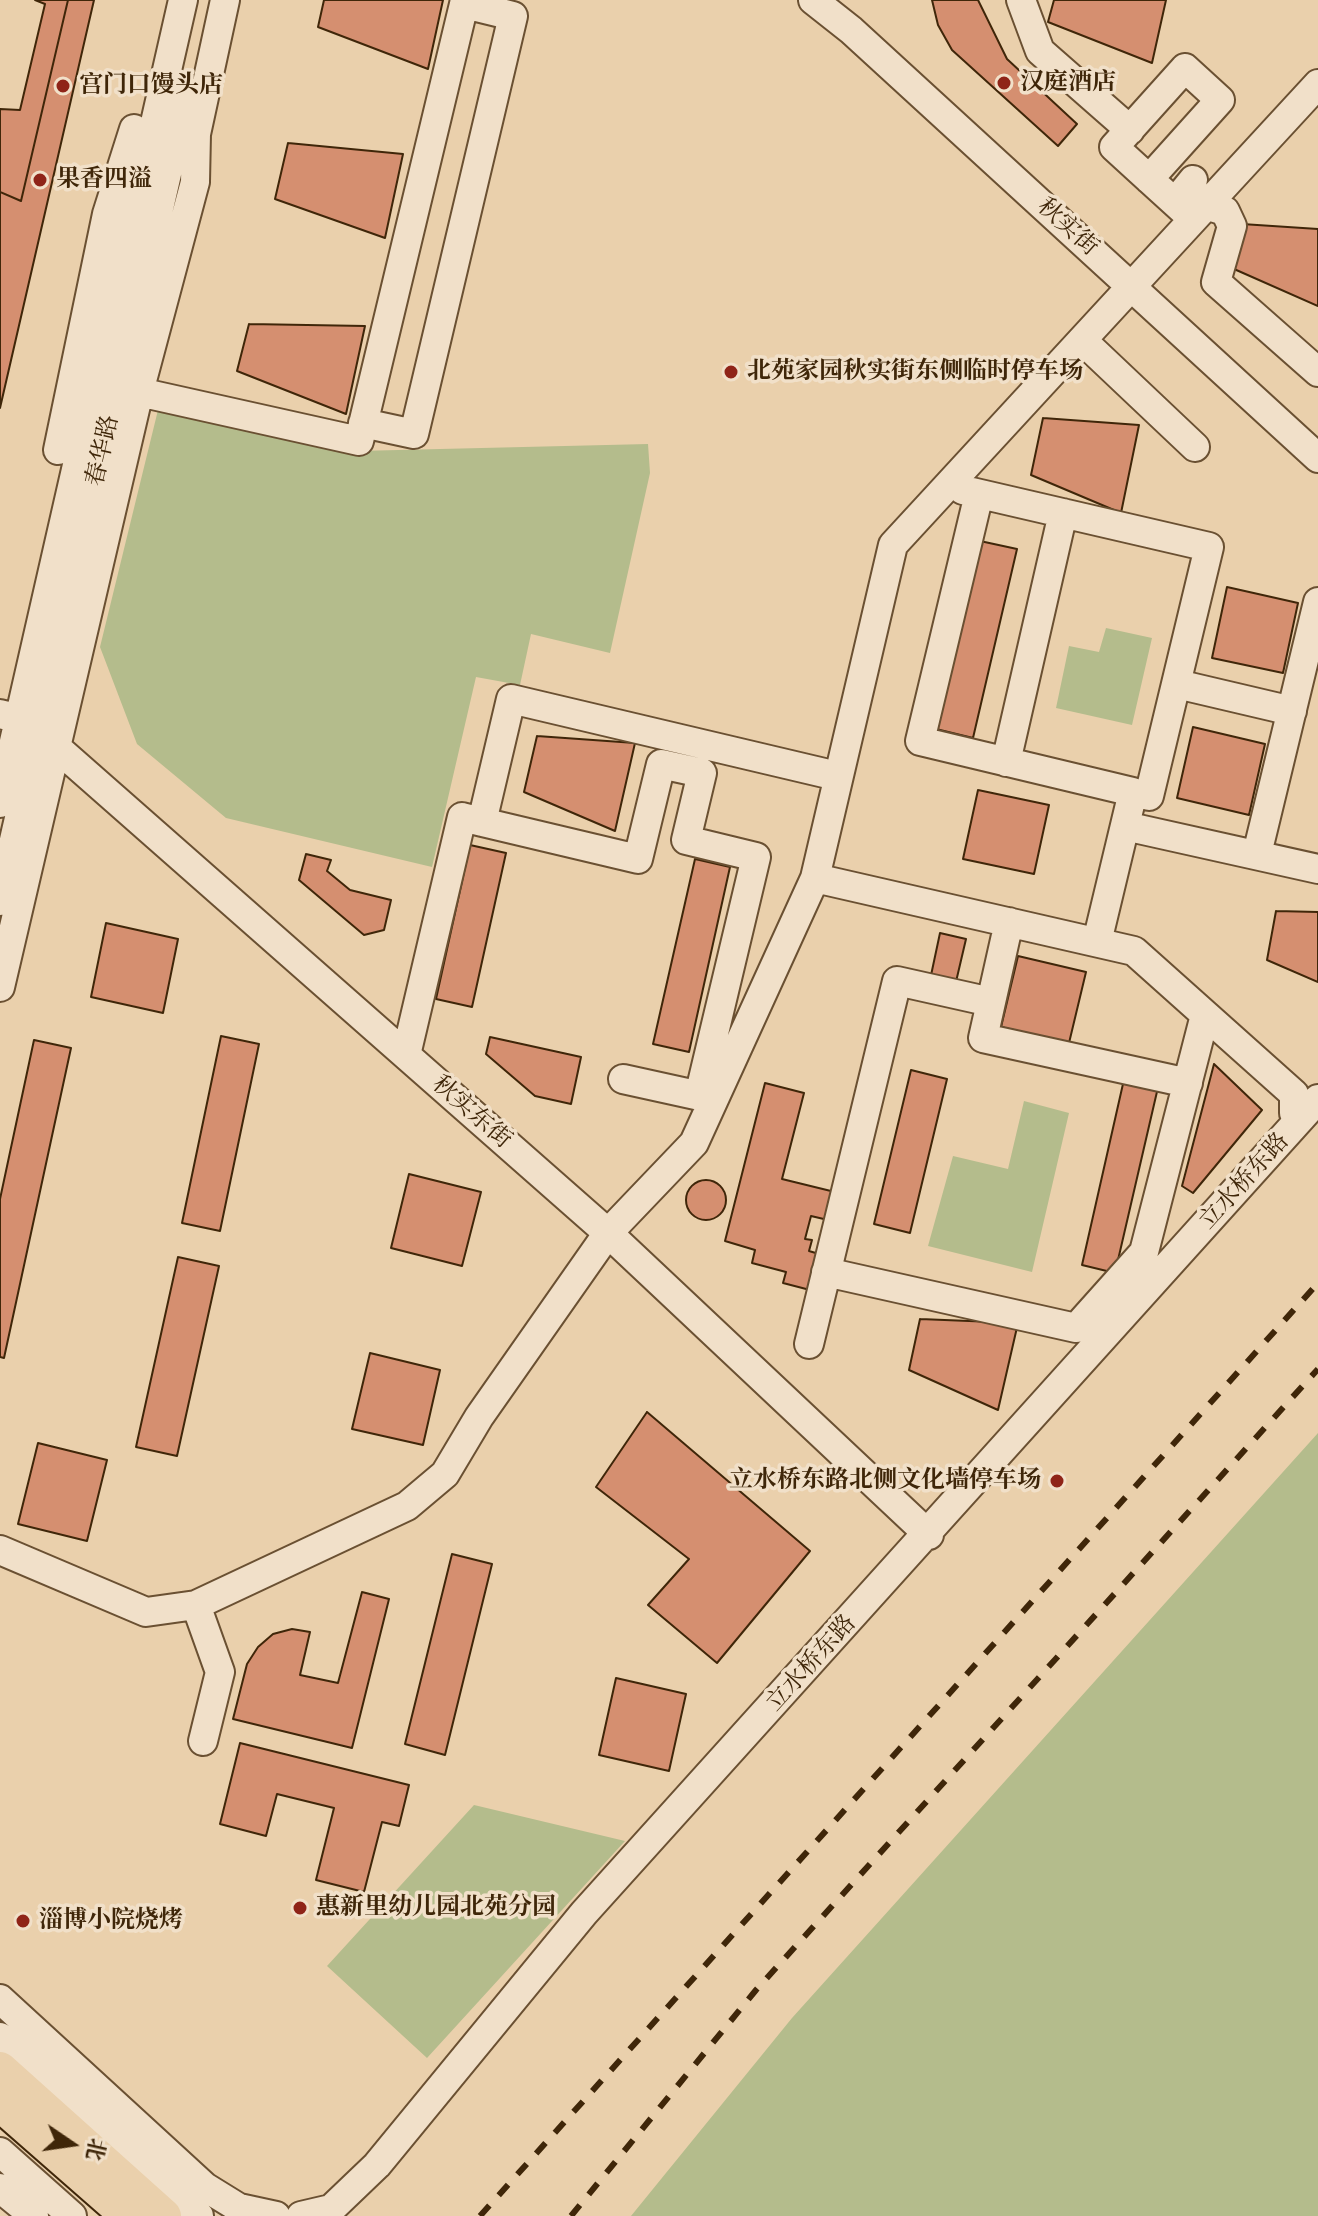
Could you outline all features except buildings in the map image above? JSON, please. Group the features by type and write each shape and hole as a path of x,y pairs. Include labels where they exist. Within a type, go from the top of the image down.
{"main road":[{"path":"0,2069 164,2216"},
{"path":"0,2104 128,2216"}],"street":[{"path":"0,987 19,722 107,214 129,148 167,0"},
{"name":"春华路","path":"0,803 183,0"},
{"name":"春华路","path":"0,901 19,722 207,0"},
{"path":"19,722 139,392 195,182 196,134 225,0"},
{"name":"秋实街","path":"813,0 851,30 1318,458"},
{"path":"1021,0 1040,51 1130,130"},
{"path":"139,392 359,441 363,423 465,2 513,16 414,434 363,423"},
{"path":"1149,179 1220,100 1185,68 1114,147 1149,179 1192,201 1225,211 1232,226 1216,282 1318,372"},
{"path":"706,1097 815,878 893,545 1132,287 1192,201 1318,84"},
{"path":"1083,341 1195,447"},
{"path":"947,486 1209,547 1177,684 1097,942"},
{"path":"979,494 920,741 1141,794"},
{"path":"1006,762 1063,513"},
{"path":"1257,854 1318,602"},
{"path":"1177,684 1292,711"},
{"path":"482,822 511,699 837,776"},
{"name":"秋实东街","path":"19,722 608,1233 896,1508 929,1535"},
{"path":"0,1550 146,1612 196,1605 407,1506 445,1474 479,1417 608,1233 694,1143 756,857 686,840 702,773 661,764 638,859 462,817 406,1055"},
{"path":"1133,828 1318,869"},
{"path":"815,878 1134,951 1294,1094 1294,1113 1310,1109"},
{"path":"1009,922 983,1038 1188,1083"},
{"path":"809,1344 897,981 991,1002"},
{"path":"826,1272 1076,1328 1144,1252 1205,1015"},
{"path":"623,1079 706,1097"},
{"name":"立水桥东路","path":"301,2216 331,2209 377,2165 584,1913 929,1535 1310,1109"},
{"path":"196,1605 220,1672 203,1741"},
{"path":"0,1999 205,2187 239,2208 276,2216"},
{"path":"0,2037 199,2216"},
{"path":"0,2152 72,2216"},
{"path":"0,2188 34,2216"}],"green space":[{"path":"158,410 357,451 648,444 650,473 610,653 531,634 520,685 476,677 432,867 226,818 137,744 100,647"},
{"path":"1106,628 1152,638 1132,725 1056,708 1069,646 1099,652"},
{"path":"1024,1101 1069,1113 1032,1272 928,1246 953,1156 1008,1169"},
{"path":"1318,1433 1318,2216 631,2216 792,2018"},
{"path":"474,1805 625,1841 427,2058 327,1966"}],"railway":[{"path":"480,2216 1318,1283"},
{"path":"571,2216 756,1990 1318,1369"}],"place":[{"name":"汉庭酒店","path":"1004,83"},
{"name":"宫门口馒头店","path":"63,86"},
{"name":"果香四溢","path":"40,180"},
{"name":"北苑家园秋实街东侧临时停车场","path":"731,372"},
{"name":"立水桥东路北侧文化墙停车场","path":"1057,1481"},
{"name":"惠新里幼儿园北苑分园","path":"300,1908"},
{"name":"淄博小院烧烤","path":"23,1921"}]}
